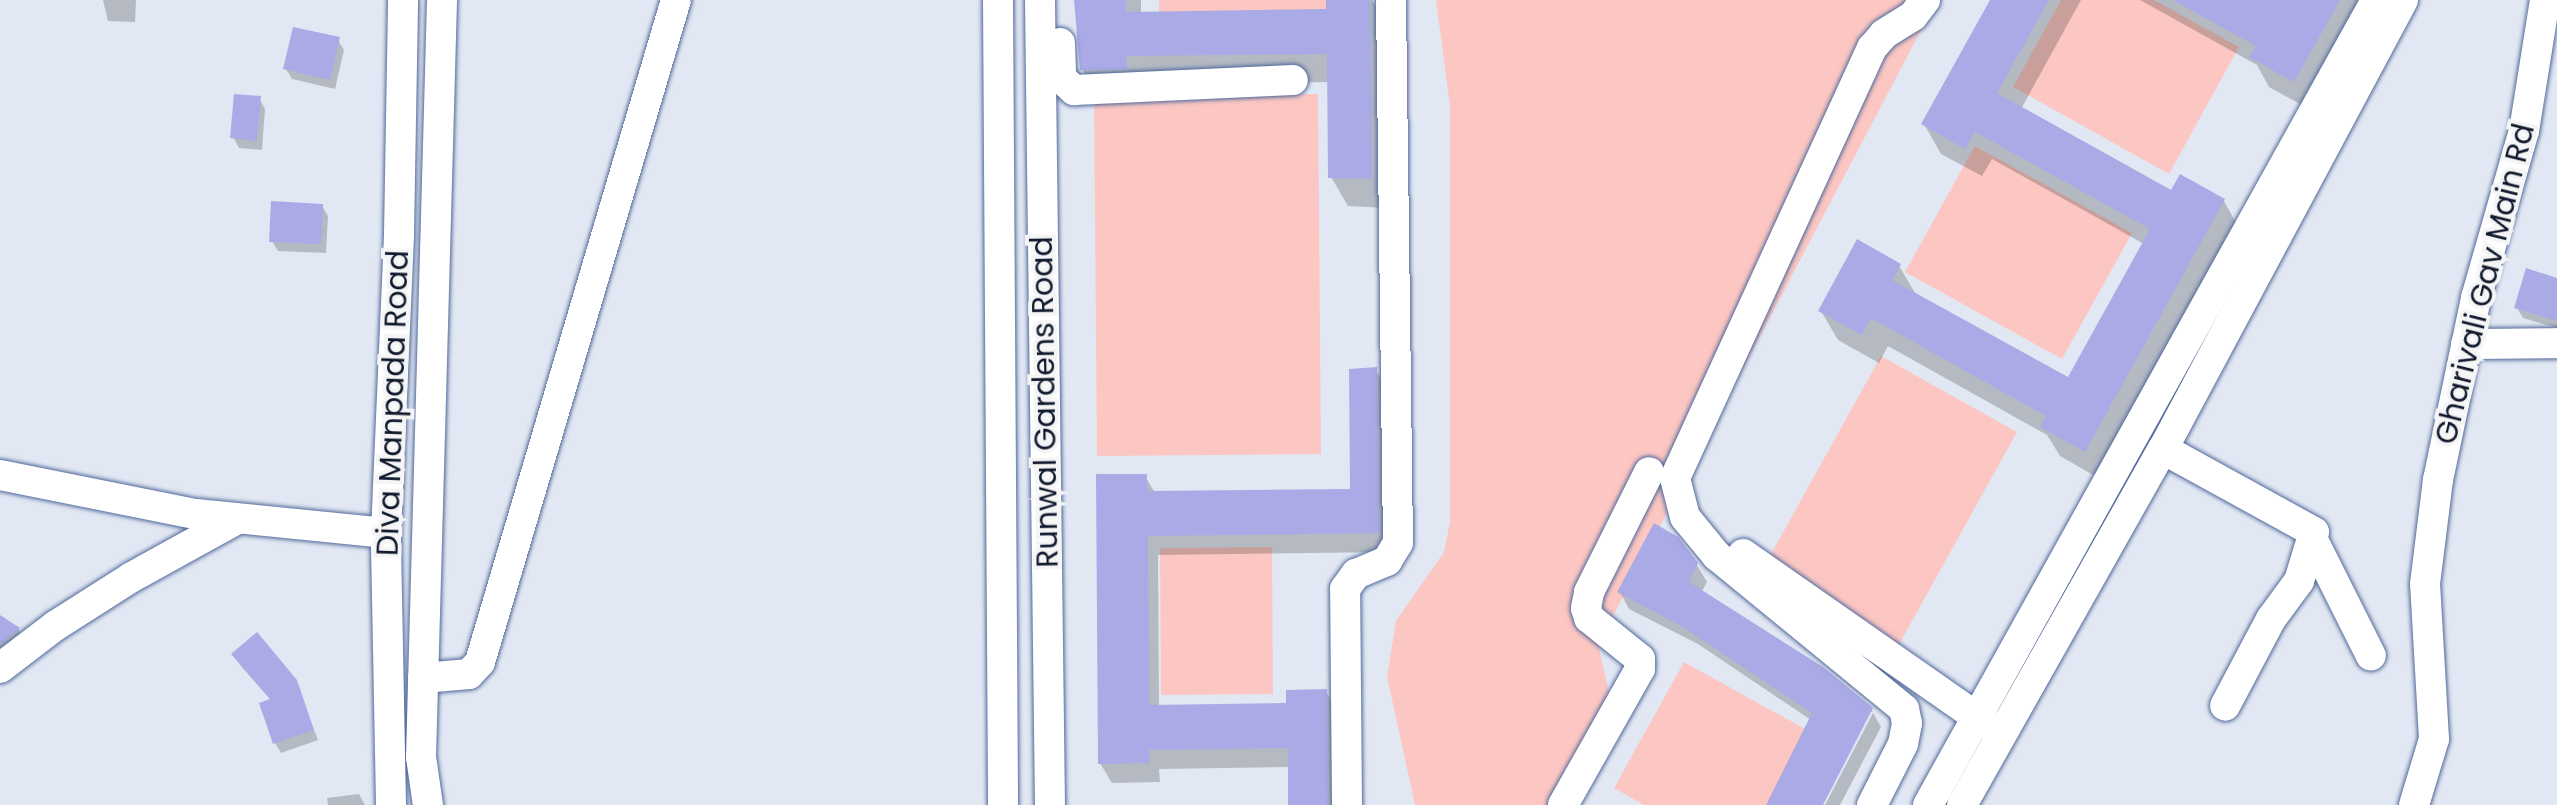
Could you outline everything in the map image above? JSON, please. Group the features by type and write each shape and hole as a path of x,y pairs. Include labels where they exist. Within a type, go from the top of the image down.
{"street":[{"name":"Diva Manpada Road","path":"391,805 386,533 400,234 403,0"},
{"path":"428,805 421,756 442,0"},
{"path":"423,678 469,674 480,662 676,0"},
{"name":"Runwal Gardens Road","path":"998,0 1004,805"},
{"name":"Runwal Gardens Road","path":"1040,0 1050,805"},
{"path":"1060,0 1060,78 1074,90 1293,80"},
{"path":"1347,805 1345,589 1356,574 1387,561 1398,544 1391,0"},
{"path":"1872,805 1903,744 1907,723 1904,708 1717,556 1685,517 1675,478 1872,48 1884,34 1914,16 1925,0"},
{"path":"1962,805 1989,726 2376,0"},
{"path":"1928,805 1989,726 2163,449 2403,0"},
{"name":"Gharivali Gav Main Rd","path":"2414,805 2434,739 2425,584 2438,480 2466,344 2524,131 2545,0"},
{"path":"2466,344 2557,342"},
{"path":"2163,449 2311,526 2314,542 2371,656"},
{"path":"1564,805 1640,669 1640,659 1589,618 1586,608 1589,592 1649,472"},
{"path":"0,476 237,519 386,533"},
{"path":"1685,517 1989,726"},
{"path":"0,668 55,626 132,576 237,519"},
{"path":"2225,706 2271,619 2298,581 2314,542"}],"shaded area":[{"path":"1159,0 1333,0 1333,12 1159,14"},
{"path":"1436,0 1937,0 1598,644 1608,688 1608,720 1564,805 1415,805 1387,677 1396,621 1444,552 1450,522 1450,106"},
{"path":"2061,0 2154,0 2239,47 2169,174 2013,87"},
{"path":"1318,94 1321,454 1097,456 1094,96"},
{"path":"1975,146 2132,233 2062,359 1905,272"},
{"path":"1881,356 2017,432 1882,675 1746,599"},
{"path":"1272,547 1273,694 1161,695 1160,548"},
{"path":"1684,662 1841,749 1810,805 1644,805 1614,788"}],"building":[{"path":"1074,0 1126,0 1126,12 1326,9 1326,0 1370,0 1372,179 1328,178 1327,54 1126,56 1127,69 1080,70"},
{"path":"1990,0 2049,0 1997,93 2171,190 2180,174 2225,199 2085,452 2040,427 2046,416 1871,318 1862,335 1818,311 1857,239 1901,264 1892,280 2068,377 2150,229 1975,132 1965,149 1921,124"},
{"path":"2173,0 2340,0 2294,82 2249,57 2256,46"},
{"path":"293,27 340,37 330,80 283,69"},
{"path":"234,94 261,96 257,141 230,138"},
{"path":"271,201 323,204 321,244 269,242"},
{"path":"2526,268 2557,278 2557,321 2514,308"},
{"path":"1377,367 1379,533 1148,536 1149,705 1286,703 1286,690 1327,689 1328,805 1288,805 1288,748 1149,750 1150,763 1098,764 1096,474 1147,474 1147,491 1350,489 1349,369"},
{"path":"1654,523 1678,537 1698,563 1689,582 1823,667 1873,708 1823,805 1766,805 1812,713 1685,628 1617,592"},
{"path":"0,615 20,628 0,644"},
{"path":"257,632 297,680 314,730 273,744 259,703 270,699 231,654"}]}
